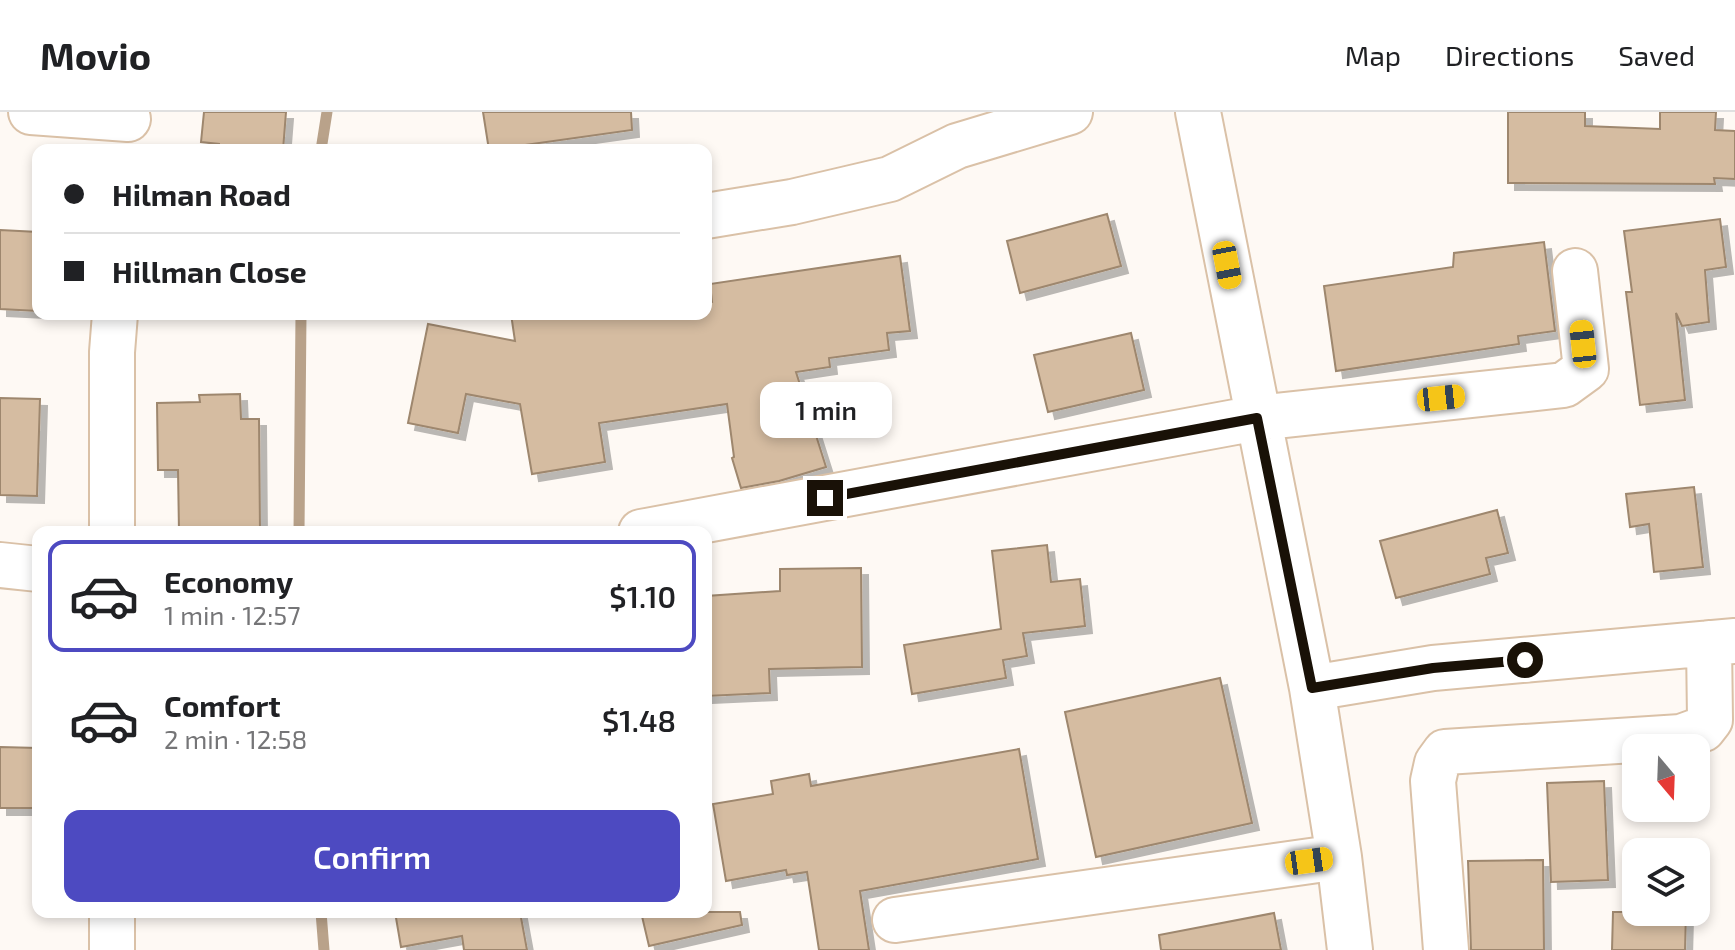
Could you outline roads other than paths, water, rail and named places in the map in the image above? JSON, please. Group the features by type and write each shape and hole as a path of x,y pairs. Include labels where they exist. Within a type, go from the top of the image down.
{"street":[{"path":"31,112 128,127"},
{"path":"712,215 792,202 890,179 957,146 1070,112"},
{"path":"1198,112 1312,688 1339,857 1350,950"},
{"path":"673,526 1257,418 1564,385 1586,369 1575,271"},
{"path":"112,526 115,320"},
{"path":"0,565 32,568"},
{"path":"1312,688 1433,668 1722,642 1710,720 1703,729 1681,737 1445,752 1437,763 1433,781 1446,950"},
{"path":"895,920 1339,857"},
{"path":"112,918 112,950"}],"waterway":[{"path":"322,144 327,112"},
{"path":"299,526 301,320"},
{"path":"321,918 324,950"}]}
